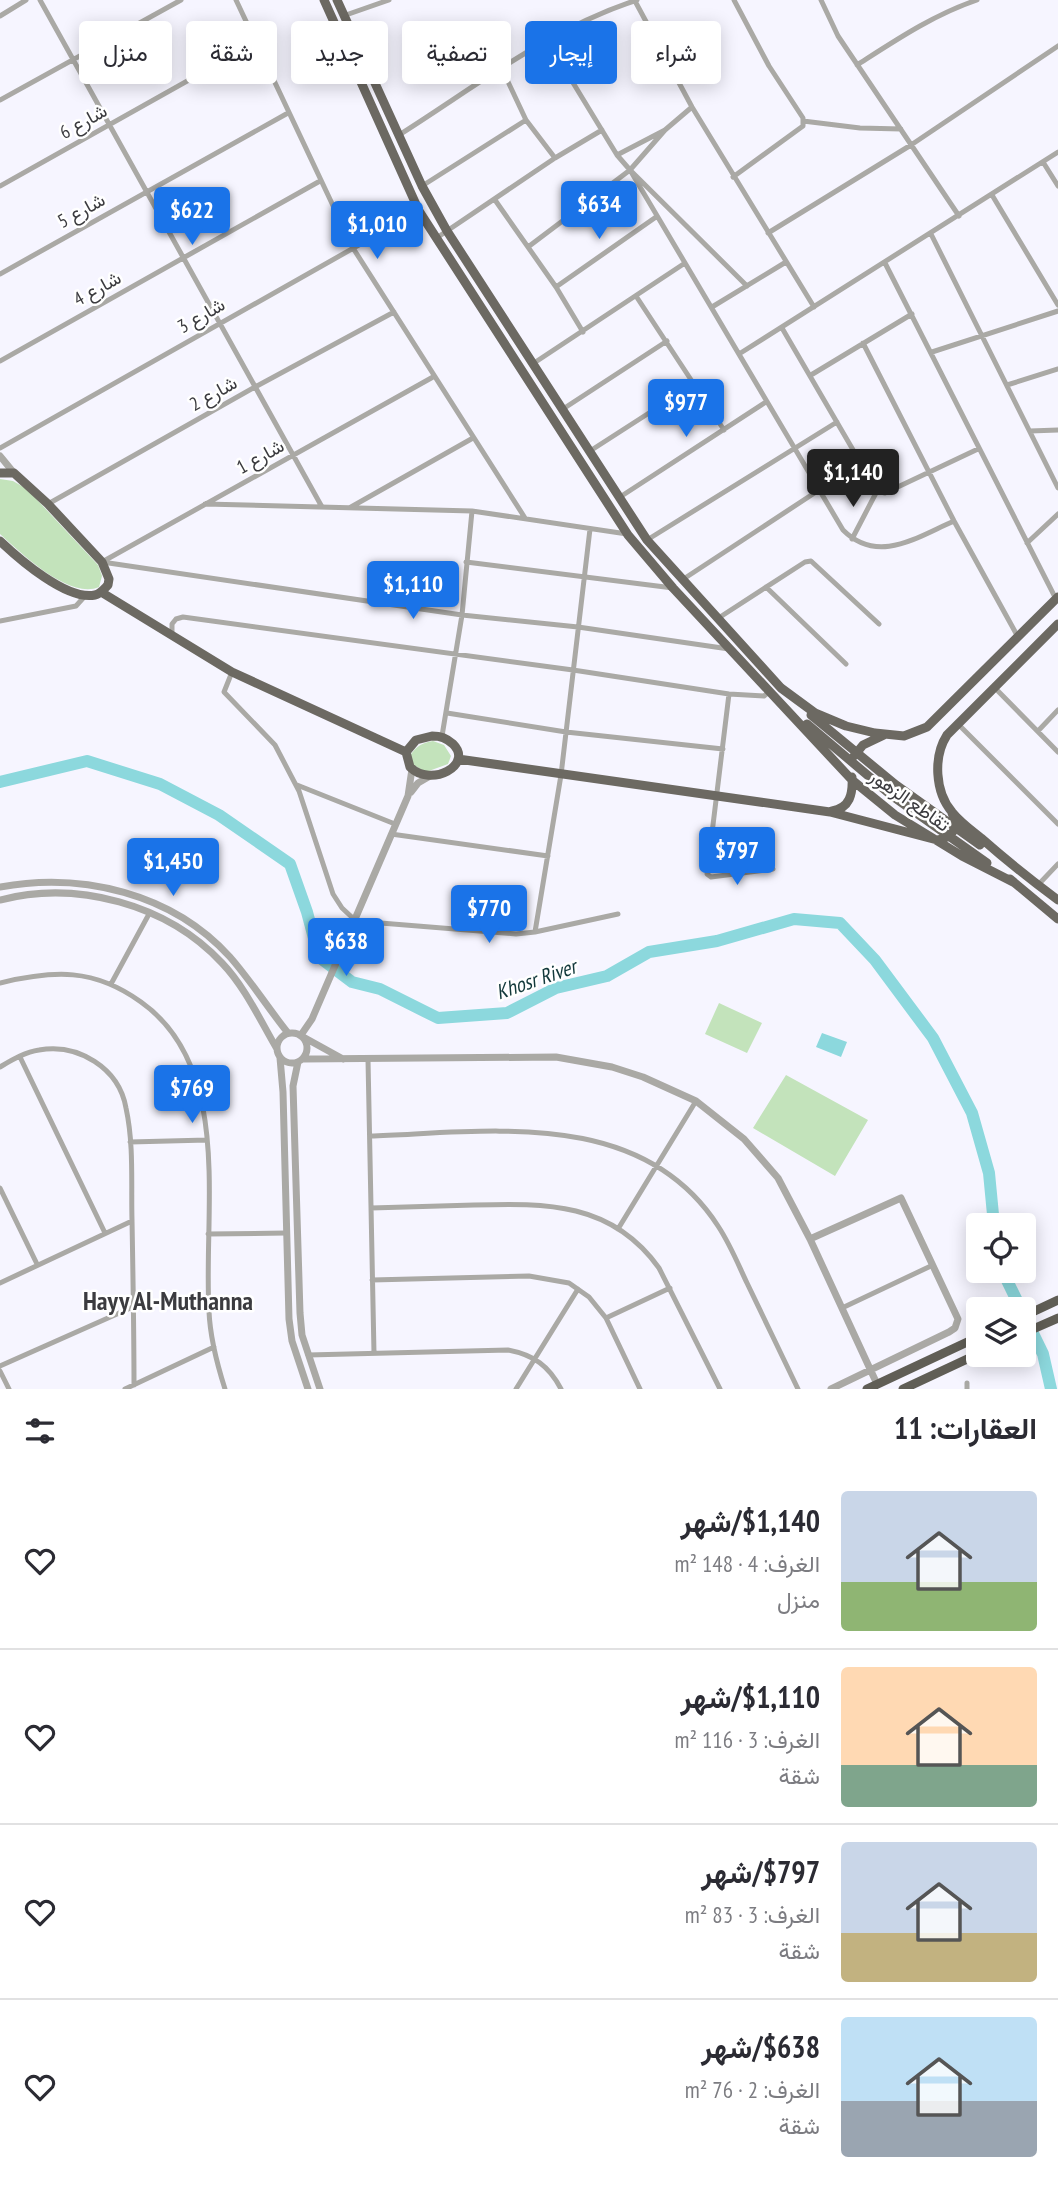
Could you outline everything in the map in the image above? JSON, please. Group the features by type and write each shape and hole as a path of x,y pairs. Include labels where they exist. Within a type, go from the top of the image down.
{"highway":[{"path":"1036,1310 1058,1300"},
{"path":"1036,1328 1058,1318"},
{"path":"867,1389 966,1343"},
{"path":"903,1389 966,1360"}],"main road":[{"path":"324,0 419,211 628,534 729,649 775,691 899,800 1013,882 1058,919"},
{"path":"337,0 422,186 447,231 648,540 775,691 838,724 885,735 904,736 927,727 1057,598"},
{"path":"0,474 14,473 48,504 102,562 109,579 108,585 95,595 85,595 51,582 19,559 0,541"},
{"path":"101,592 232,672 406,752"},
{"path":"458,760 830,812 937,840 948,837 954,831 955,820 942,794 939,781 938,767 943,741 957,723 1058,624"},
{"name":"تقاطع الزهور","path":"775,691 852,780 895,815 955,852 1013,882"},
{"path":"832,758 841,758 850,751 856,737 855,728"},
{"path":"830,812 841,809 849,801 852,763 858,750 868,742 885,735"},
{"path":"442,736 456,748 458,760 449,769 430,776 421,775 412,769 406,760 406,752 415,740 442,736"},
{"path":"829,737 1058,900"},
{"path":"952,813 1019,872"},
{"path":"955,852 953,843 957,835 968,828"}],"street":[{"path":"0,16 26,0"},
{"path":"40,0 322,507"},
{"path":"0,100 181,0"},
{"path":"236,0 245,21"},
{"path":"343,16 389,0"},
{"path":"583,21 616,3 636,0 692,107 814,307"},
{"path":"733,177 803,126 803,118 769,66 734,0"},
{"path":"821,0 838,36 959,216"},
{"path":"857,65 912,30 976,0"},
{"path":"768,233 911,145 1058,46"},
{"name":"شارع 6","path":"0,186 186,82"},
{"path":"274,84 353,248 525,518"},
{"path":"399,135 479,84"},
{"path":"509,84 526,120 555,158"},
{"path":"574,84 617,155 747,286"},
{"path":"528,247 630,170 665,130 692,107"},
{"name":"شارع 5","path":"0,274 288,113"},
{"path":"422,186 526,120"},
{"path":"803,121 860,128 901,129"},
{"path":"438,237 555,158 602,130"},
{"path":"617,155 665,130"},
{"path":"739,354 1058,152"},
{"path":"1043,162 1058,186"},
{"path":"630,170 843,530 852,539 873,546 892,547 954,521"},
{"name":"شارع 4","path":"0,361 320,181"},
{"path":"992,195 1058,304"},
{"path":"495,201 556,288 583,332"},
{"name":"شارع 3","path":"0,449 419,211"},
{"path":"556,288 656,216"},
{"path":"931,234 1058,488"},
{"path":"712,307 786,262"},
{"path":"534,363 685,263"},
{"path":"885,263 932,352 978,449 1057,598"},
{"path":"636,296 724,430"},
{"path":"932,352 1058,311"},
{"name":"شارع 2","path":"48,504 394,312"},
{"path":"810,375 912,314"},
{"path":"782,328 877,491 885,493 978,449"},
{"path":"563,409 667,341"},
{"path":"863,343 954,521 1018,637"},
{"path":"1007,385 1058,369"},
{"name":"شارع 1","path":"102,562 433,377"},
{"path":"590,451 694,384"},
{"path":"621,497 766,402"},
{"path":"648,540 837,422"},
{"path":"1030,431 1058,430"},
{"path":"350,507 473,438"},
{"path":"0,456 14,473"},
{"path":"682,580 819,490"},
{"path":"852,539 877,491"},
{"path":"205,504 472,511 628,534"},
{"path":"442,736 456,654 472,511"},
{"path":"1027,542 1058,514"},
{"path":"535,932 561,775 590,529"},
{"path":"717,619 805,562 811,561 879,624"},
{"path":"102,562 461,615 578,627 729,649"},
{"path":"466,562 673,588"},
{"path":"766,587 846,664"},
{"path":"0,621 76,607 85,595"},
{"path":"174,637 172,624 183,617 729,694 764,696 775,691"},
{"path":"232,672 224,692 275,744 296,784 333,894 355,924 496,933 535,932 618,914"},
{"path":"994,687 1058,752"},
{"path":"729,694 707,874 711,877 774,869"},
{"path":"1038,731 1058,710"},
{"path":"447,713 566,733 723,749"},
{"path":"957,723 1058,824"},
{"path":"408,796 412,769"},
{"path":"320,1389 308,1355 300,1313 293,1086 300,1061 307,1051 303,1037 355,924 395,824 408,796 418,783 430,776"},
{"path":"296,784 395,824"},
{"path":"391,834 548,856"},
{"path":"1038,885 1058,864"},
{"path":"0,887 51,881 84,883 119,890 153,904 189,923 217,944 288,1033 303,1037 344,1059"},
{"path":"0,900 26,894 67,892 116,901 183,932 224,964 240,986 280,1058 284,1093 286,1233 292,1341 308,1389"},
{"path":"111,984 149,914"},
{"path":"0,983 55,973 76,974 111,984 154,1011 180,1041 200,1088 207,1140 209,1314 214,1348 225,1389"},
{"path":"262,1024 270,1024 274,1015"},
{"path":"277,1049 281,1037 288,1033"},
{"path":"0,1067 36,1050 69,1050 86,1055 100,1065 121,1091 126,1107 130,1142 135,1306 134,1385"},
{"path":"20,1057 105,1233"},
{"path":"280,1058 288,1063 344,1059 535,1057 579,1060 643,1077 696,1101 721,1118 762,1157 789,1196 877,1384"},
{"path":"368,1060 374,1353"},
{"path":"618,1229 696,1101"},
{"path":"370,1136 513,1131 561,1133 611,1145 655,1166 694,1196 717,1224 798,1389"},
{"path":"130,1142 207,1140"},
{"path":"0,1188 37,1264"},
{"path":"810,1240 901,1198 956,1314 957,1324 949,1332 831,1389"},
{"path":"371,1209 551,1205 583,1212 618,1229 652,1257 719,1389"},
{"path":"0,1283 132,1221"},
{"path":"208,1234 286,1233"},
{"path":"842,1308 933,1265"},
{"path":"372,1280 529,1276 555,1279 579,1289 606,1318 640,1389"},
{"path":"606,1318 670,1288"},
{"path":"516,1389 579,1289"},
{"path":"9,1389 0,1369 135,1306"},
{"path":"125,1389 214,1348"},
{"path":"308,1355 508,1350 536,1359 551,1372 561,1389"}],"green space":[{"path":"0,479 13,481 27,489 98,565 102,576 99,587 74,587 60,581 32,562 0,534"},
{"path":"433,741 444,745 451,756 448,764 426,772 412,764 410,756 420,746"},
{"path":"719,1003 762,1023 747,1053 705,1034"},
{"path":"786,1075 868,1120 835,1176 753,1128"}],"water":[{"path":"822,1033 847,1042 841,1057 816,1047"}],"waterway":[{"name":"Khosr River","path":"0,782 87,761 160,784 219,815 290,864 319,957 352,982 380,989 438,1018 507,1013 556,988 607,976 649,952 717,941 794,919 840,923 875,960 933,1038 972,1113 989,1173 993,1213"},
{"name":"Khosr River","path":"1008,1283 1015,1297"},
{"name":"Khosr River","path":"1036,1340 1043,1354 1051,1389"}],"district":[{"name":"Hayy Al-Muthanna","path":"168,1300"}]}
